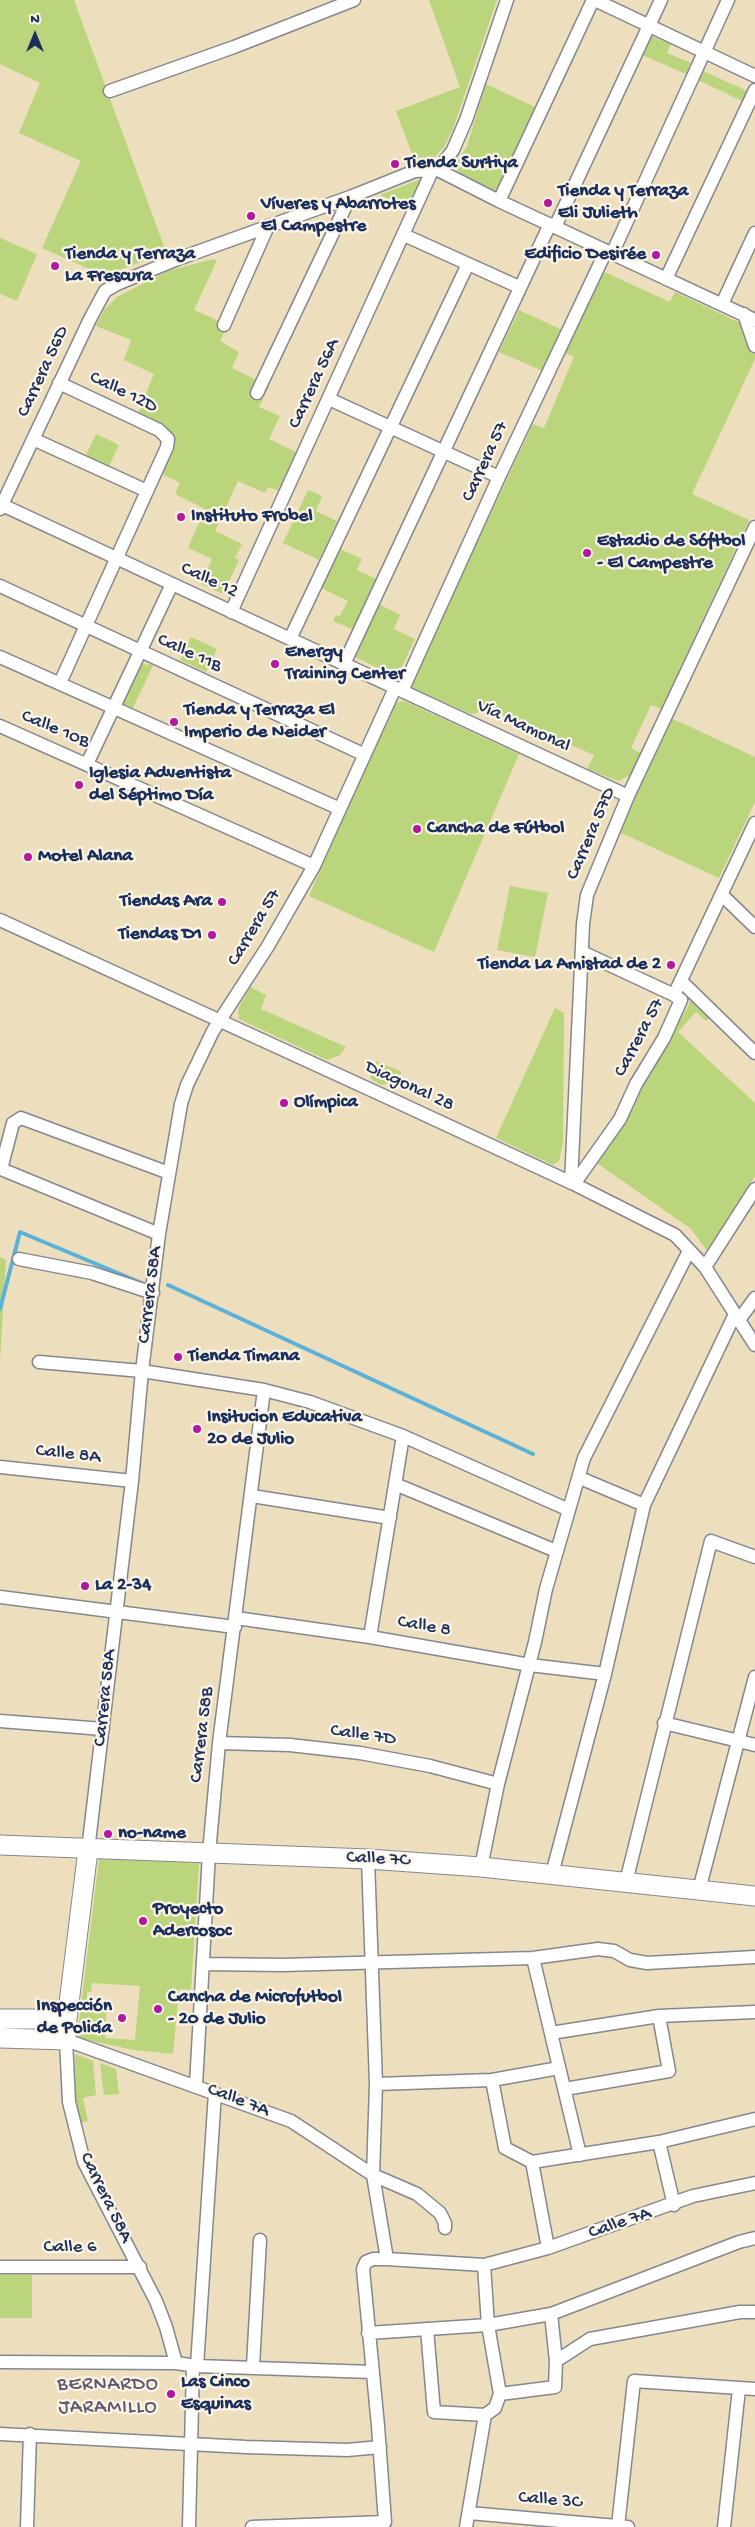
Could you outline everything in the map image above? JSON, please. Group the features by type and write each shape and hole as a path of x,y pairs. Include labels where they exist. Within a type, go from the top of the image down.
{"street":[{"path":"110,90 234,47 354,0"},
{"name":"Carrera 56A","path":"231,612 435,170 453,150 466,120 507,0"},
{"path":"499,201 594,0 755,76"},
{"path":"344,664 519,287 552,226 660,0"},
{"name":"Carrera 57","path":"220,1021 268,946 314,866 363,754 399,690 728,0"},
{"path":"666,279 755,90"},
{"path":"224,325 268,226 350,198 415,172 435,170 749,317 755,346"},
{"path":"257,393 350,198"},
{"name":"Carrera 56D","path":"1,506 98,301 105,291 117,284 268,226"},
{"path":"722,304 755,233"},
{"path":"404,235 519,287"},
{"path":"290,639 389,426 468,264"},
{"name":"Calle 12D","path":"59,383 159,430 168,439 167,447 147,491"},
{"path":"329,399 499,477"},
{"path":"33,439 147,491 60,683"},
{"name":"Calle 12","path":"1,506 399,690"},
{"name":"Carrera 57D","path":"572,1183 583,924 587,895 628,796 755,527"},
{"path":"87,764 172,584"},
{"name":"Calle 11B","path":"0,586 363,754"},
{"path":"1,661 60,683 338,808"},
{"name":"Vía Mamonal","path":"399,690 628,796"},
{"name":"Calle 10B","path":"0,726 314,866"},
{"name":"Carrera 57","path":"572,1183 620,1119 636,1084 664,1038 682,1000 674,995 755,823"},
{"path":"722,895 755,927"},
{"name":"Diagonal 28","path":"0,920 572,1183 675,1235 704,1267 755,1346"},
{"path":"582,952 674,995"},
{"path":"681,981 755,1053"},
{"name":"Carrera 58A","path":"176,2363 166,2327 140,2267 84,2162 69,2102 66,2019 103,1729 132,1480 142,1371 159,1234 176,1122 184,1094 206,1044 220,1021"},
{"path":"159,1234 0,1169 13,1123 22,1118 169,1173"},
{"path":"704,1267 755,1189"},
{"path":"481,1867 498,1784 530,1665 556,1551 580,1478 584,1458 689,1251"},
{"path":"19,1258 92,1273 153,1293"},
{"path":"552,1874 605,1674 644,1505 737,1317 755,1298"},
{"path":"39,1362 142,1371 264,1390 310,1402 403,1436 569,1510"},
{"name":"Carrera 58B","path":"196,2085 209,1853 220,1743 264,1390"},
{"path":"370,1637 403,1436"},
{"name":"Calle 8A","path":"0,1467 132,1480"},
{"path":"580,1478 644,1505"},
{"path":"395,1484 556,1551"},
{"path":"252,1496 390,1518"},
{"path":"626,1882 664,1723 711,1541 755,1557"},
{"name":"Calle 8","path":"0,1597 370,1637 530,1665 605,1674"},
{"path":"698,1890 755,1677"},
{"path":"0,1721 103,1729"},
{"path":"664,1723 755,1745"},
{"name":"Calle 7D","path":"220,1743 290,1745 360,1753 430,1766 498,1784"},
{"name":"Calle 7C","path":"0,1845 88,1850 368,1859 481,1867 755,1896"},
{"path":"368,1859 376,2084 373,2175 387,2259"},
{"path":"203,1964 283,1966 533,1958 598,1949 614,1951 630,1960 647,1963 755,1957"},
{"path":"533,1958 580,2154"},
{"path":"551,2032 660,2016 755,2012"},
{"path":"565,2089 669,2071 660,2016"},
{"path":"0,2019 66,2019"},
{"name":"Calle 7A","path":"0,2038 66,2040 196,2085 290,2121 373,2175 417,2194 440,2213 445,2223 445,2228"},
{"path":"376,2084 492,2080 559,2068"},
{"path":"492,2080 505,2148 532,2162 659,2142 755,2119"},
{"path":"189,2527 190,2442 215,2093"},
{"path":"659,2142 674,2204"},
{"path":"532,2162 548,2248"},
{"name":"Calle 7A","path":"368,2333 363,2269 366,2262 373,2259 484,2265 548,2248 693,2196 755,2182"},
{"path":"252,2527 377,2524 380,2447 368,2333 488,2325 551,2314 738,2242 755,2238"},
{"path":"253,2366 260,2240"},
{"path":"427,2329 434,2412 486,2415 495,2408 500,2394 488,2325 484,2265"},
{"name":"Calle 6","path":"0,2267 140,2267"},
{"path":"556,2361 590,2339 740,2312 755,2312"},
{"path":"500,2394 555,2388 556,2361 551,2314"},
{"path":"0,2362 176,2363 372,2372"},
{"path":"623,2526 634,2381 755,2389"},
{"path":"724,2527 739,2389"},
{"path":"466,2527 486,2415"},
{"path":"0,2434 307,2449 380,2447"},
{"path":"27,2527 30,2434"},
{"name":"Calle 3C","path":"469,2513 623,2526"}],"green space":[{"path":"0,0 74,0 166,252 105,276 42,248 81,161 19,133 40,83 0,64"},
{"path":"429,0 497,0 453,129 444,147 433,159 416,165 396,111 460,87"},
{"path":"651,36 671,44 667,53 691,63 686,74 642,55"},
{"path":"701,70 747,91 742,101 696,79"},
{"path":"486,84 535,107 496,191 463,175 454,168 467,146"},
{"path":"421,179 408,208 380,195"},
{"path":"0,238 37,254 17,301 0,294"},
{"path":"213,259 217,260 194,310 228,325 220,341 239,352 232,368 269,386 259,407 280,416 269,439 296,452 279,491 268,487 265,493 238,481 215,531 242,544 235,558 239,560 223,594 201,584 212,559 188,548 205,509 175,494 180,483 160,473 171,435 168,430 138,414 154,374 124,360 131,340 96,326 104,310 117,297 168,271"},
{"path":"600,270 670,302 675,292 755,330 755,359 692,494 749,520 661,709 651,705 631,748 641,753 631,775 618,781 587,769 594,755 490,710 471,714 409,686 533,424 544,428 574,357 563,352"},
{"path":"519,310 562,330 543,371 499,352"},
{"path":"96,434 119,445 109,466 86,455"},
{"path":"308,490 322,496 316,511 337,521 319,560 283,543"},
{"path":"340,549 362,559 357,570 378,580 354,630 333,621 336,615 340,616 348,601 321,588"},
{"path":"379,604 400,615 394,629 415,639 397,677 353,656"},
{"path":"191,637 217,649 206,672 180,660"},
{"path":"139,662 146,665 154,663 132,710 119,705"},
{"name":"Cancha de Fútbol","path":"404,701 519,754 434,952 309,896 389,713 396,703"},
{"path":"673,719 755,757 755,802 719,878 619,832"},
{"path":"510,886 548,893 535,957 497,950"},
{"path":"250,987 266,995 261,1009 346,1047 340,1055 327,1060 239,1019 238,1009"},
{"path":"691,1001 709,1018 706,1021 696,1012 678,1032 755,1103 755,1176 708,1252 691,1229 594,1161 633,1109 643,1086"},
{"path":"555,1008 564,1013 563,1143 559,1161 553,1165 496,1138"},
{"path":"376,1061 402,1072 395,1082 381,1085 370,1078"},
{"path":"0,1257 6,1260 0,1362"},
{"name":"Proyecto Adercosoc","path":"99,1859 199,1863 191,1990 179,1989 173,2054 134,2050 77,2038","holes":["92,1983 140,1986 135,2040 105,2038 107,2005 87,2004 87,1992 91,1992"]},
{"path":"75,2054 93,2061 96,2095 83,2098 88,2121 79,2123 76,2105"},
{"path":"100,2063 116,2069 119,2094 104,2095"},
{"path":"0,2275 32,2275 32,2318 0,2318"}],"waterway":[{"path":"0,1309 20,1232 144,1284"},
{"path":"168,1285 533,1454"}],"place":[{"name":"Tienda Surtiya","path":"395,164"},
{"name":"Tienda y Terraza Eli Julieth","path":"548,203"},
{"name":"Víveres y Abarrotes El Campestre","path":"251,216"},
{"name":"Edificio Desirée","path":"656,255"},
{"name":"Tienda y Terraza La Frescura","path":"55,266"},
{"name":"Instituto Frobel","path":"181,517"},
{"name":"Estadio de Sóftbol - El Campestre","path":"587,553"},
{"name":"Energy Training Center","path":"275,664"},
{"name":"Tienda y Terraza El Imperio de Neider","path":"174,722"},
{"name":"Iglesia Adventista del Séptimo Día","path":"79,785"},
{"name":"Cancha de Fútbol","path":"417,829"},
{"name":"Motel Alana","path":"28,857"},
{"name":"Tiendas Ara","path":"222,902"},
{"name":"Tiendas D1","path":"212,935"},
{"name":"Tienda La Amistad de 2","path":"671,965"},
{"name":"Olímpica","path":"284,1103"},
{"name":"Tienda Timana","path":"178,1357"},
{"name":"Insitucion Educativa 20 de Julio","path":"197,1429"},
{"name":"La 2-34","path":"85,1586"},
{"name":"no-name","path":"108,1834"},
{"name":"Proyecto Adercosoc","path":"143,1921"},
{"name":"Cancha de Microfutbol - 20 de Julio","path":"158,2009"},
{"name":"Inspección de Policía","path":"122,2018"},
{"name":"Las Cinco Esquinas","path":"171,2394"}],"district":[{"name":"BERNARDO JARAMILLO","path":"108,2398"}]}
